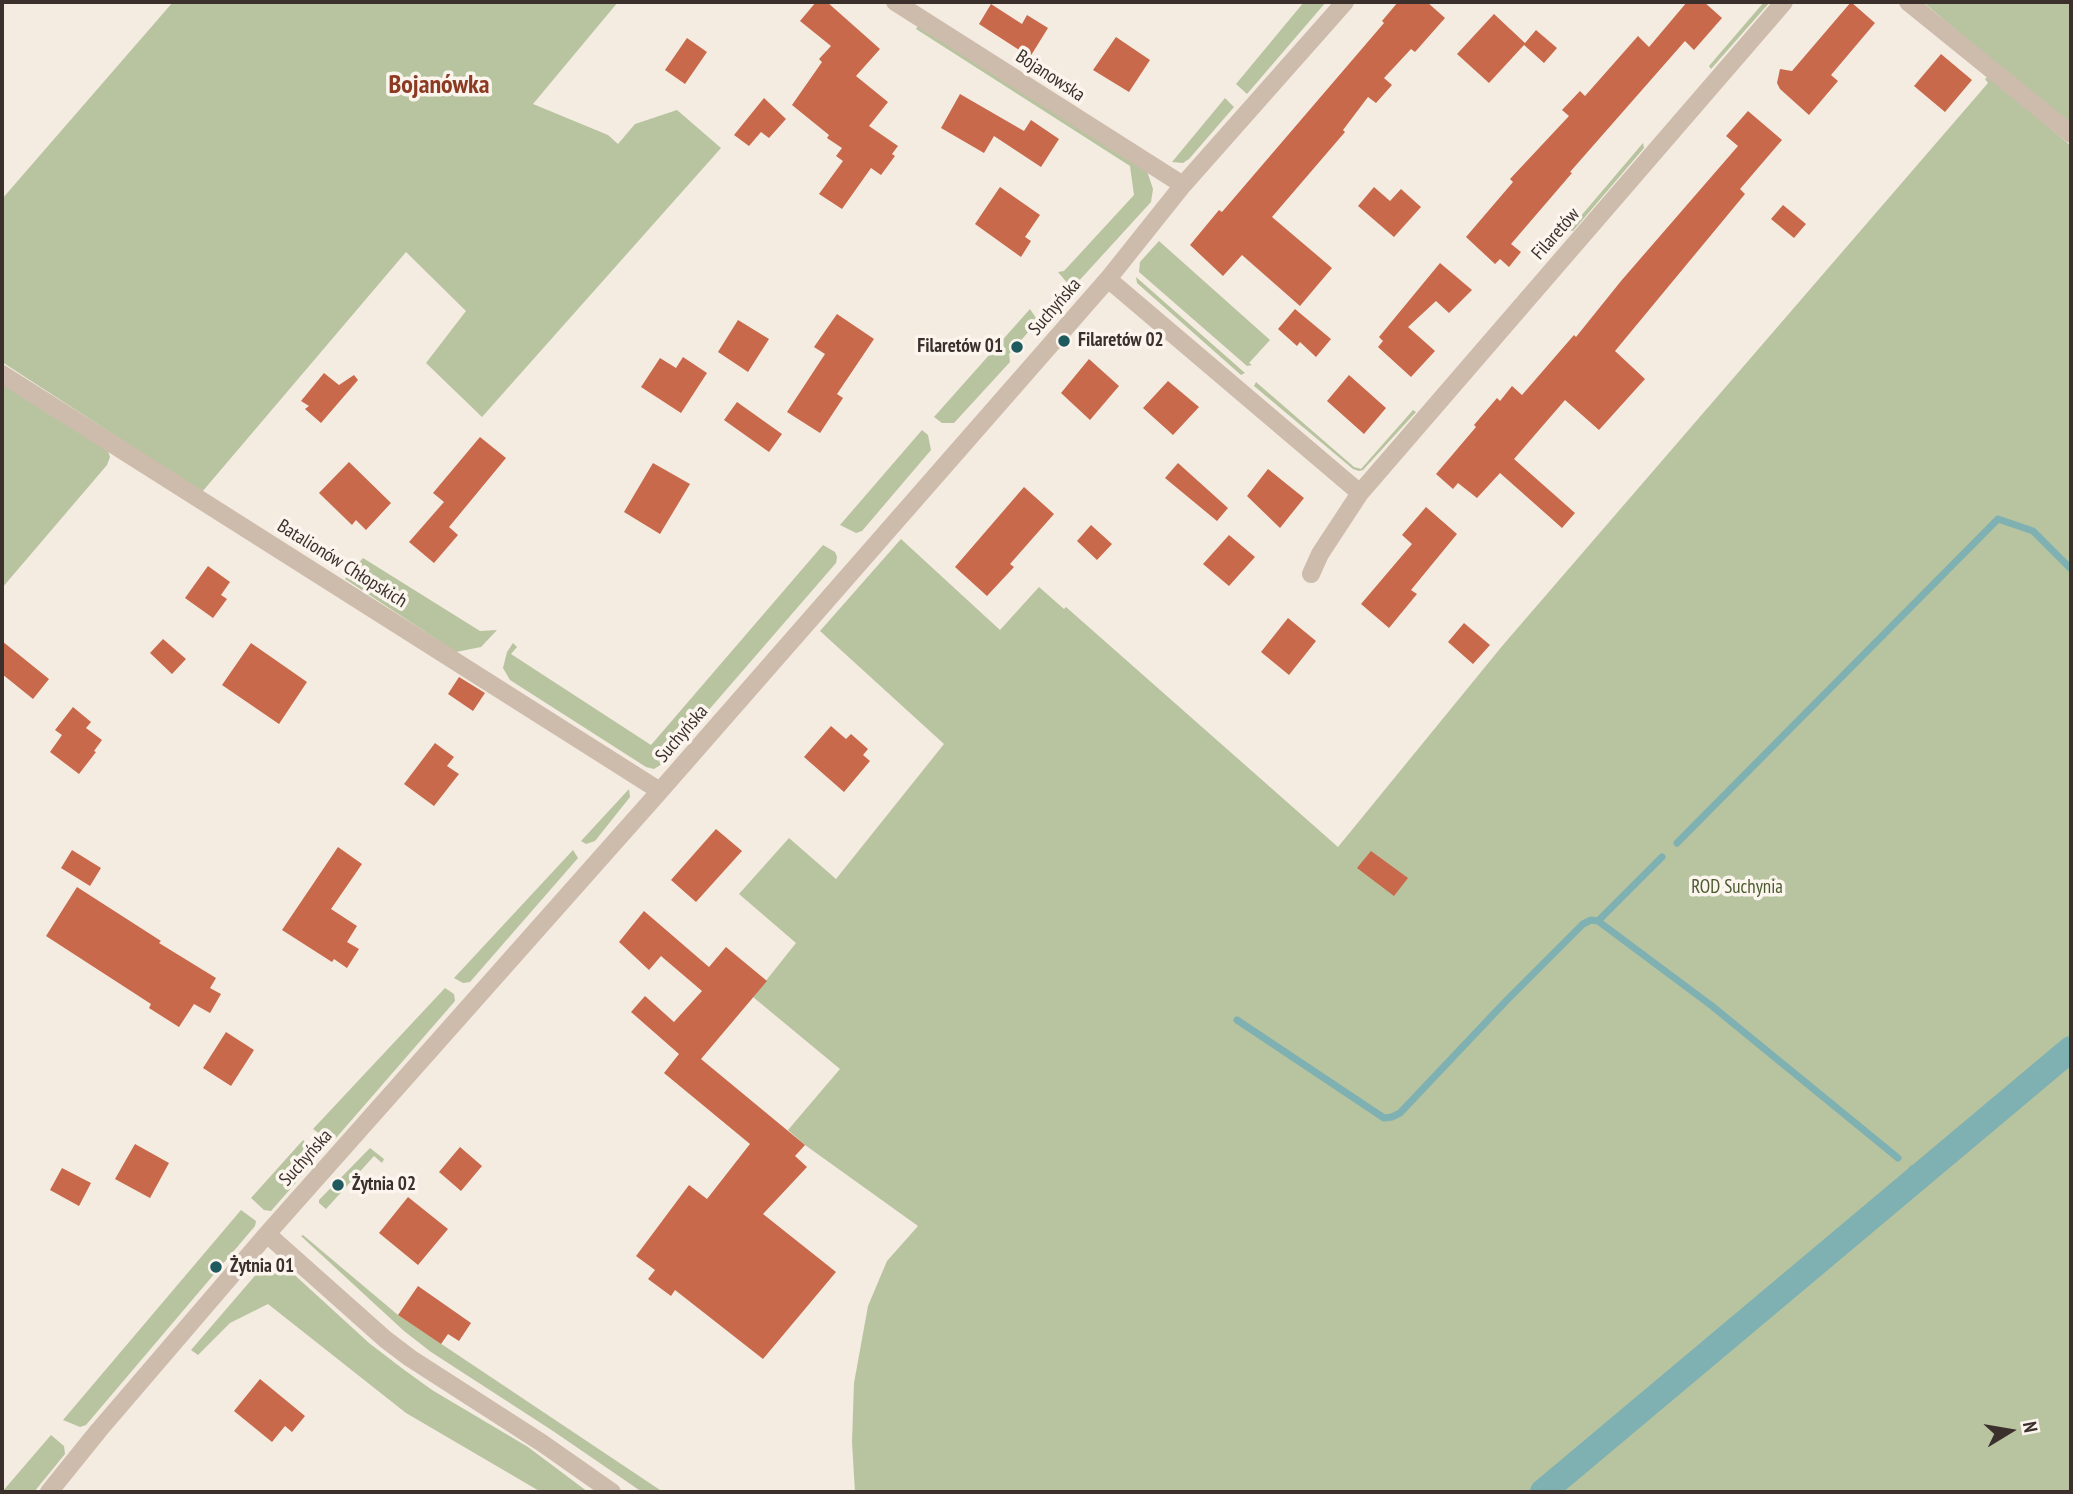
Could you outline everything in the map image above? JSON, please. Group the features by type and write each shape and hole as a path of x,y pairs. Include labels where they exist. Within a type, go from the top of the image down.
{"street":[{"name":"Bojanowska","path":"895,2 1183,185"},
{"name":"Suchyńska","path":"49,1492 267,1234 660,791 1108,279 1183,185 1345,2"},
{"name":"Filaretów","path":"1311,574 1320,554 1360,493 1784,2"},
{"path":"1908,2 2071,134"},
{"path":"1108,279 1360,493"},
{"name":"Batalionów Chłopskich","path":"2,373 660,791"},
{"path":"267,1234 410,1358 542,1443 612,1492"}],"green space":[{"path":"173,2 618,2 533,104 608,135 618,144 635,124 677,110 721,148 482,417 426,363 466,311 406,252 202,492 2,362 2,199"},
{"path":"1304,2 1326,2 1247,94 1236,84"},
{"path":"1764,2 1770,2 1711,69 1709,66"},
{"path":"1923,2 2071,2 2071,125 2001,68"},
{"path":"918,26 1147,171 1153,189 1151,202 1077,283 1069,285 1058,272 1064,271 1134,195 1130,166 916,29"},
{"name":"ROD Suchynia","path":"1989,76 2071,146 2071,1043 1537,1492 855,1492 852,1442 854,1383 868,1306 887,1261 918,1226 788,1130 840,1069 753,997 796,943 739,894 789,838 836,879 944,744 820,631 901,539 1000,630 1039,587 1064,609 1066,607 1338,847 1503,645 1988,83 1985,79"},
{"path":"1225,98 1234,107 1189,159 1183,163 1172,162"},
{"path":"1643,143 1644,148 1573,231 1569,230"},
{"path":"1159,241 1270,340 1249,363 1252,365 1247,366 1139,272 1140,262"},
{"path":"1136,277 1245,373 1241,375 1137,283"},
{"path":"1030,309 1038,321 1009,354 1010,362 954,423 942,423 934,417"},
{"path":"2,381 108,451 110,457 107,465 2,588"},
{"path":"1256,382 1354,467 1361,469 1413,410 1416,412 1363,470 1359,471 1353,469 1254,386"},
{"path":"922,430 928,435 931,450 862,531 856,533 840,525"},
{"path":"823,545 835,552 836,563 662,764 654,769 646,767 510,680 503,668 507,652 513,643 517,647 511,654 651,745"},
{"path":"363,558 480,631 497,630 481,647 456,652 345,579"},
{"path":"629,789 630,797 595,841 586,844 581,841"},
{"path":"573,850 578,858 470,982 463,983 454,978"},
{"path":"445,988 454,994 455,1001 336,1138 330,1141 313,1129"},
{"path":"2071,1057 2071,1492 1553,1492 1803,1282"},
{"path":"303,1140 314,1152 314,1162 271,1211 264,1210 251,1198"},
{"path":"370,1148 384,1159 382,1163 374,1156 326,1209 319,1200"},
{"path":"241,1210 256,1221 255,1226 86,1425 80,1427 63,1420"},
{"path":"301,1236 398,1315 663,1492 642,1492 431,1352 404,1331"},
{"path":"271,1266 285,1270 287,1268 369,1343 403,1369 432,1390 528,1447 588,1492 541,1492 406,1413 268,1304 230,1323 198,1355 191,1350 259,1271"},
{"path":"51,1435 64,1446 65,1454 34,1492 2,1492"}],"building":[{"path":"816,2 827,2 880,49 856,76 888,102 869,126 898,146 892,154 895,156 881,175 871,168 842,209 819,194 843,161 836,156 842,148 827,138 829,135 792,105 822,62 819,59 831,46 800,21"},
{"path":"1398,2 1427,2 1445,18 1415,52 1411,49 1384,78 1392,85 1376,103 1368,97 1343,130 1345,132 1272,217 1332,268 1300,306 1242,255 1223,276 1190,245 1219,210 1222,212 1384,23 1382,21"},
{"path":"1687,2 1704,2 1722,18 1694,50 1685,41 1570,172 1572,173 1511,244 1521,252 1509,267 1500,259 1495,264 1466,237 1513,182 1510,179 1569,116 1562,110 1580,91 1585,96 1638,36 1649,47"},
{"path":"1851,2 1875,23 1831,75 1838,81 1809,115 1780,89 1777,83 1780,69 1792,71"},
{"path":"991,4 1022,24 1027,15 1048,28 1030,57 979,24"},
{"path":"1494,14 1525,43 1536,30 1557,48 1544,63 1524,45 1489,83 1457,54"},
{"path":"1116,37 1150,60 1129,92 1093,70"},
{"path":"687,38 707,52 685,84 665,70"},
{"path":"1941,54 1972,80 1945,112 1914,86"},
{"path":"960,94 1024,131 1031,120 1059,139 1041,167 994,136 984,153 941,128"},
{"path":"764,98 786,119 769,138 761,132 749,146 734,135"},
{"path":"1748,111 1782,140 1740,189 1745,194 1615,351 1645,379 1599,430 1565,400 1514,459 1575,513 1562,528 1500,473 1477,498 1458,483 1453,489 1436,474 1476,427 1474,425 1497,398 1500,401 1512,386 1522,395 1574,335 1576,337 1738,146 1726,136"},
{"path":"1000,187 1040,215 1025,237 1031,241 1021,257 975,224"},
{"path":"1374,187 1390,201 1401,189 1421,207 1394,237 1358,206"},
{"path":"1783,205 1806,224 1794,238 1771,219"},
{"path":"1440,263 1472,290 1449,313 1436,301 1408,327 1435,351 1411,377 1378,347 1383,341 1379,337"},
{"path":"1295,309 1331,339 1316,357 1300,342 1297,346 1278,329"},
{"path":"837,314 874,339 837,394 843,398 820,433 787,412 825,354 814,347"},
{"path":"738,320 769,339 748,372 718,352"},
{"path":"683,357 707,373 681,413 641,387 660,358 676,368"},
{"path":"1089,359 1119,386 1090,420 1061,393"},
{"path":"324,373 339,385 354,375 358,380 321,423 305,409 309,406 301,401"},
{"path":"1349,375 1386,408 1364,434 1327,401"},
{"path":"1168,381 1199,407 1173,435 1143,408"},
{"path":"737,402 782,434 769,452 724,420"},
{"path":"480,437 506,458 449,527 458,535 434,563 409,542 444,502 433,493"},
{"path":"349,462 391,503 366,530 356,520 352,525 319,493"},
{"path":"653,463 690,484 660,534 624,512"},
{"path":"1178,463 1228,508 1217,521 1165,478"},
{"path":"1268,469 1304,498 1280,528 1247,496"},
{"path":"1024,487 1054,514 1010,564 1014,567 987,596 955,567"},
{"path":"1426,507 1457,534 1411,590 1417,594 1389,628 1361,604 1412,544 1402,535"},
{"path":"1091,525 1112,544 1097,560 1077,541"},
{"path":"1229,535 1255,557 1229,586 1203,564"},
{"path":"208,566 230,582 221,595 227,599 213,618 185,598"},
{"path":"1288,618 1316,641 1289,675 1261,652"},
{"path":"1464,623 1490,645 1473,664 1448,642"},
{"path":"163,639 186,659 172,674 150,653"},
{"path":"2,641 49,679 33,699 2,674"},
{"path":"251,643 307,682 279,724 222,685"},
{"path":"459,677 485,693 473,711 448,694"},
{"path":"73,707 91,722 86,728 102,740 79,774 50,752 62,735 55,730"},
{"path":"831,726 846,739 851,734 868,749 863,755 870,761 844,792 804,757"},
{"path":"435,743 454,757 447,766 459,774 434,806 404,784"},
{"path":"716,829 742,851 696,902 671,880"},
{"path":"338,847 362,864 331,909 357,926 347,942 359,949 347,968 334,959 332,962 282,930"},
{"path":"72,850 101,868 90,886 61,868"},
{"path":"1371,851 1408,878 1394,896 1357,868"},
{"path":"77,887 216,978 210,988 221,994 210,1013 194,1004 179,1027 149,1008 151,1004 46,936"},
{"path":"644,911 709,967 726,947 767,981 701,1059 805,1145 795,1156 807,1167 763,1214 836,1272 763,1359 675,1290 671,1296 648,1279 655,1270 636,1256 689,1185 707,1199 750,1144 664,1073 679,1054 631,1012 645,996 674,1022 702,991 661,956 649,970 619,942"},
{"path":"226,1032 254,1050 231,1086 203,1068"},
{"path":"135,1144 169,1163 150,1198 115,1179"},
{"path":"460,1147 482,1166 461,1191 439,1172"},
{"path":"62,1168 91,1183 79,1206 50,1190"},
{"path":"408,1197 448,1229 418,1265 379,1233"},
{"path":"418,1286 471,1323 459,1341 448,1334 441,1344 398,1315"},
{"path":"260,1379 305,1416 292,1432 285,1426 272,1442 234,1411"}],"waterway":[{"path":"1677,843 1998,519 2033,531 2071,569"},
{"path":"1598,921 1662,857"},
{"path":"1237,1020 1384,1118 1392,1117 1400,1113 1583,924 1591,920 1598,921 1712,1006 1898,1158"},
{"path":"1543,1492 2071,1049"},
{"path":"1912,1169 1922,1176"}],"place":[{"name":"Filaretów 02","path":"1064,341"},
{"name":"Filaretów 01","path":"1017,347"},
{"name":"Żytnia 02","path":"338,1185"},
{"name":"Żytnia 01","path":"216,1267"}],"district":[{"name":"Bojanówka","path":"439,86"}]}
